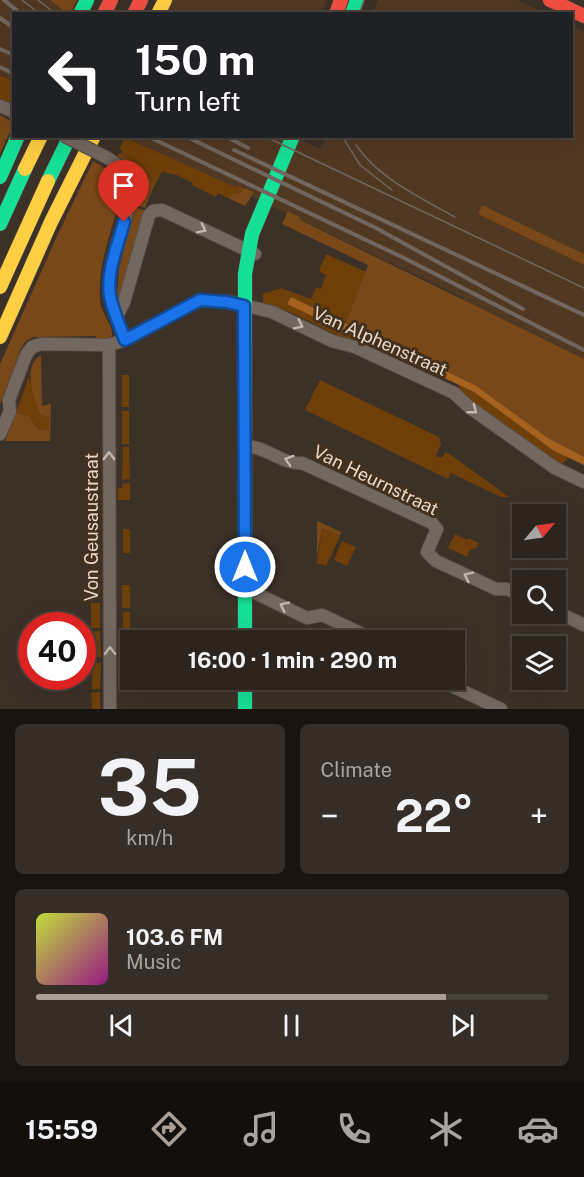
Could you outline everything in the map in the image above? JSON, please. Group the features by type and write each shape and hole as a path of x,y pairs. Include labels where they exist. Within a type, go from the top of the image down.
{"main road":[{"path":"550,0 584,16"},
{"path":"0,177 17,138"},
{"path":"0,224 40,138"},
{"path":"0,287 69,138"},
{"path":"0,337 51,222 93,138"},
{"path":"245,630 244,306 252,253 252,234 292,138"},
{"path":"252,253 306,138"},
{"path":"245,690 245,709"}],"street":[{"path":"68,138 119,167 126,177 129,188 128,204 109,284 111,303 125,340"},
{"path":"117,316 124,302 149,215 153,211 162,210 252,253"},
{"name":"Van Alphenstraat","path":"0,434 10,411 9,400 26,355 32,347 41,344 109,345 125,340 200,300 227,302 272,312 332,341 355,346 454,393 555,468 584,482"},
{"name":"Von Geusaustraat","path":"109,345 110,709"},
{"name":"Van Heurnstraat","path":"245,446 257,446 294,464 302,463 432,524 437,529 427,552 436,561 496,589 512,591"},
{"path":"245,588 307,618 322,615 354,630"},
{"path":"566,616 584,625"},
{"path":"460,690 501,709"}],"shaded area":[{"path":"0,0 77,0 71,12 12,12 12,81 0,75"},
{"path":"50,0 77,0 71,12 65,12"},
{"path":"166,0 327,0 322,12 160,12"},
{"path":"378,0 517,0 544,12 372,12"},
{"path":"573,26 584,32 584,254 482,206 478,214 584,265 584,359 463,300 464,298 129,138 297,138 321,149 326,138 573,138"},
{"path":"0,75 12,81 12,105 0,99"},
{"path":"0,115 12,122 12,127 0,154"},
{"path":"124,138 127,138 237,188 239,185 244,188 241,193 232,194 230,199 218,193 216,197 177,175 162,172 155,184 121,154 123,151 119,149"},
{"path":"120,153 155,184 145,208 136,205 133,178 118,156"},
{"path":"93,161 105,168 112,176 120,200 106,250 100,288 101,306 111,327 112,336 109,338 96,338 96,336 33,337 26,341 18,353 0,404 0,364"},
{"path":"244,188 254,192 245,206 230,199 232,194 241,193"},
{"path":"482,205 584,254 584,265 478,214"},
{"path":"135,207 144,210 119,298 117,297 119,269"},
{"path":"288,211 300,220 584,359 584,457 548,438 475,385 346,323 368,265 282,224"},
{"path":"326,254 366,272 346,323 291,297 287,303 355,336 353,342 297,315 263,306 263,294 281,288 311,299 316,287 321,289 326,275 319,271"},
{"path":"291,297 475,385 548,438 584,457 584,465 554,451 474,392 287,304"},
{"path":"41,355 42,406 51,404 50,441 5,441 16,413 29,416 39,430 49,429 49,417 40,415 31,383 32,367"},
{"path":"122,375 129,375 129,407 122,407"},
{"path":"29,376 40,415 49,417 49,429 39,430 29,416 16,413"},
{"path":"320,380 439,437 441,444 436,456 442,458 445,452 451,455 509,497 501,497 451,473 448,479 305,410"},
{"path":"460,385 474,392 554,451 567,457 567,460 558,466 546,454 476,404 473,406 458,391"},
{"path":"122,411 129,411 129,444 122,444"},
{"path":"123,447 129,447 130,479 122,480"},
{"path":"130,483 130,500 118,500 118,488 122,488 122,484"},
{"path":"317,521 341,532 340,536 322,528 317,557"},
{"path":"322,528 340,536 326,566 317,563"},
{"path":"123,529 130,529 130,553 123,553"},
{"path":"455,534 479,543 477,548 470,550 467,557 448,548"},
{"path":"342,541 356,547 347,566 334,560"},
{"path":"91,573 100,573 100,598 91,598"},
{"path":"122,585 130,585 130,608 122,608"},
{"path":"91,603 100,603 100,628 96,628 96,612 91,612"},
{"path":"123,612 130,612 130,630 123,630"},
{"path":"96,631 100,631 101,657 96,657"},
{"path":"96,663 101,663 100,689 96,689"},
{"path":"100,692 100,709 92,709 91,693"}],"tram line":[{"path":"22,0 37,12"},
{"path":"38,0 53,12"},
{"path":"360,12 364,0"},
{"path":"268,138 584,288"},
{"path":"343,138 360,165 392,190"},
{"path":"356,145 365,157 388,177 455,217"}],"railway":[{"path":"4,0 19,12"},
{"path":"0,18 12,27"},
{"path":"0,49 12,54"},
{"path":"0,67 12,73"},
{"path":"151,138 404,258 584,350"},
{"path":"189,138 376,228 523,309"},
{"path":"229,138 248,148"},
{"path":"234,150 584,315"}],"traffic: fast":[{"path":"81,12 87,0"},
{"path":"353,12 357,0"},
{"path":"0,177 17,138"},
{"path":"48,181 69,138"},
{"path":"245,630 245,274 252,234 292,138"},
{"path":"0,224 25,169"},
{"path":"245,690 245,709"}],"traffic: slow":[{"path":"159,12 165,0"},
{"path":"25,169 40,138"},
{"path":"0,337 51,222 93,138"},
{"path":"0,287 48,181"}],"traffic: jam":[{"path":"105,12 111,0"},
{"path":"135,12 141,0"},
{"path":"337,12 341,0"},
{"path":"550,0 584,16"}],"route":[{"path":"124,222 109,289 111,303 125,340 200,300 244,306 245,567"}]}
